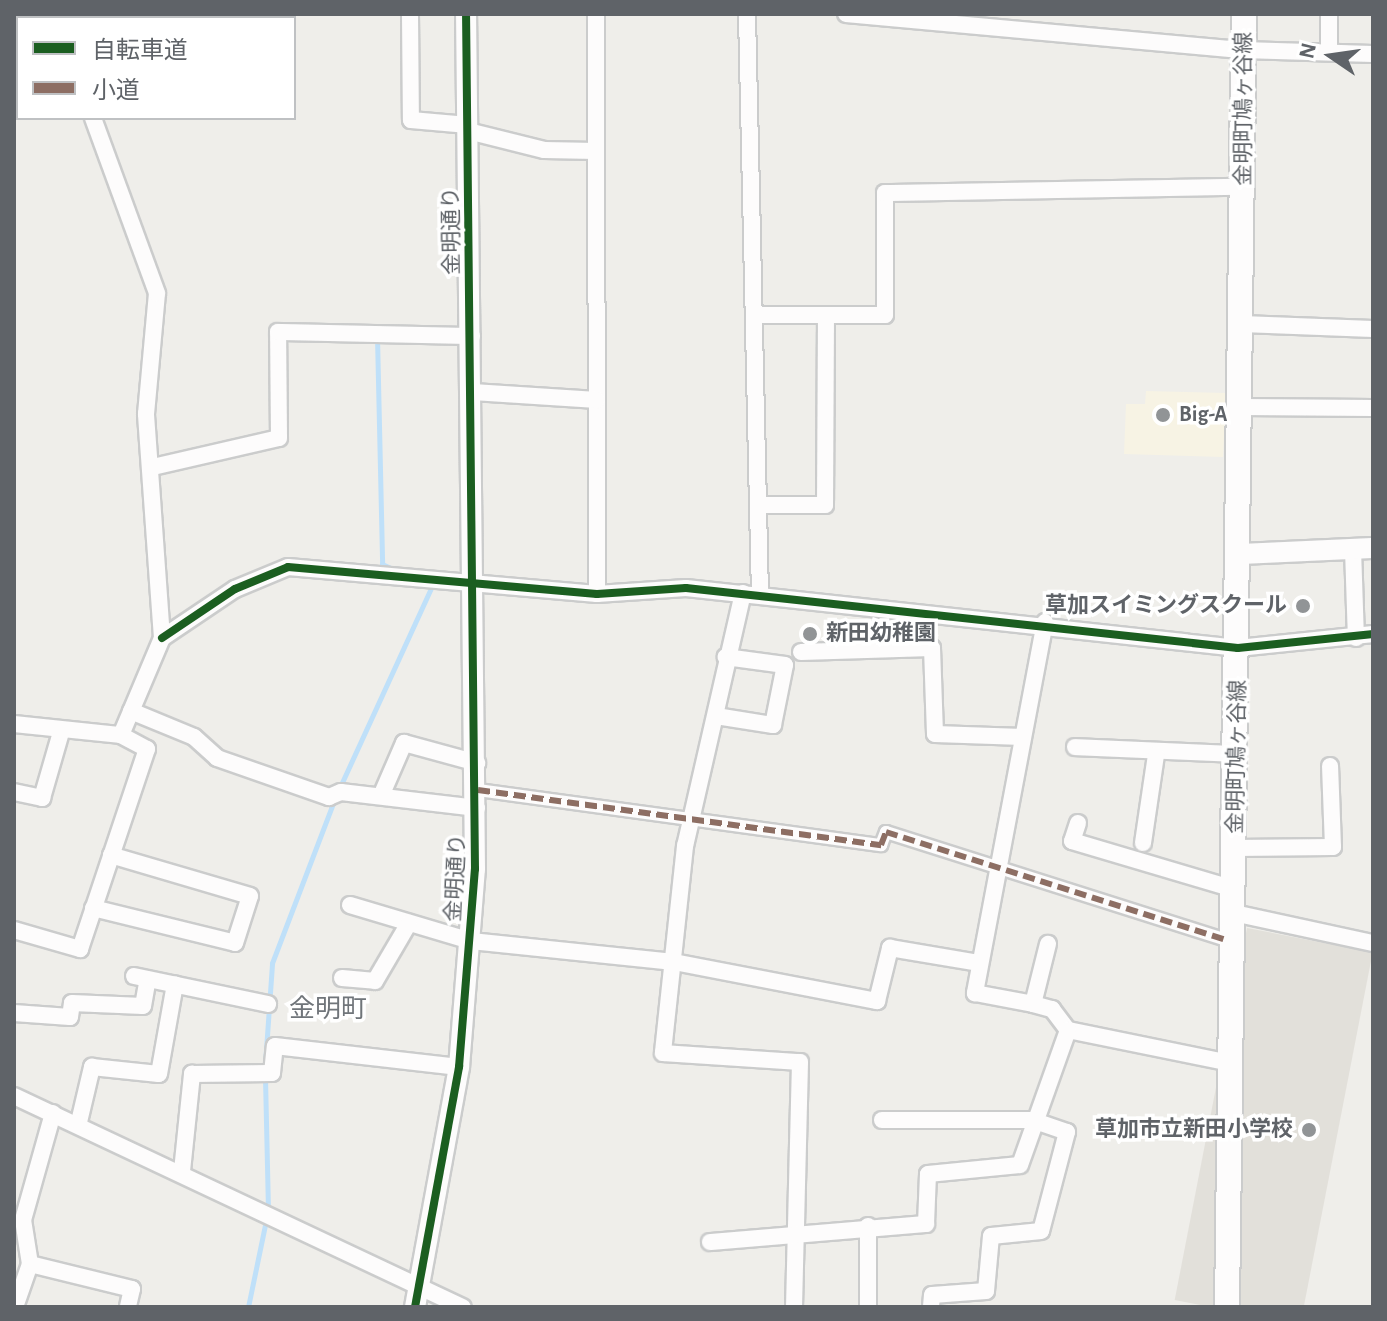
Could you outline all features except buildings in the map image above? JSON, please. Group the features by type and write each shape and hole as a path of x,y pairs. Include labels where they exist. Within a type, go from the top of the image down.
{"main road":[{"name":"金明町鳩ヶ谷線","path":"1227,1307 1240,554 1244,14"}],"street":[{"path":"410,14 411,120 468,128 544,150 596,151"},
{"name":"金明通り","path":"415,1307 459,1067 471,941 478,799 466,14"},
{"path":"596,14 597,594"},
{"path":"747,14 760,594"},
{"path":"846,14 921,16 1243,50 1373,54"},
{"path":"1329,14 1329,52"},
{"path":"94,120 157,293 146,414 153,467 162,638 121,735"},
{"path":"754,315 885,315 885,193 1244,187"},
{"path":"758,505 825,505 826,315"},
{"path":"1242,324 1373,329"},
{"path":"153,467 279,438 278,332 472,336"},
{"path":"473,392 597,400"},
{"path":"1241,407 1373,408"},
{"path":"1240,554 1363,548 1356,638"},
{"path":"162,638 235,589 288,567 475,586 597,594 686,588 760,594 1045,622 1238,648 1373,634"},
{"path":"743,593 690,824 663,1053 800,1062 794,1307"},
{"path":"1045,622 975,993 1052,1009 1068,1030 1230,1063"},
{"path":"801,652 932,648 935,734 1023,737"},
{"path":"716,716 773,725 785,665 726,657"},
{"path":"131,711 194,737 217,758 329,797 478,799 881,845 886,832 1223,939"},
{"path":"14,724 61,732 121,735 147,749 80,949 14,930"},
{"path":"14,792 42,798 61,732"},
{"path":"381,796 404,743 477,763"},
{"path":"1075,747 1156,755 1236,754"},
{"path":"1143,843 1156,755"},
{"path":"1235,848 1333,847 1330,766"},
{"path":"1078,823 1072,841 1234,901 1373,943"},
{"path":"93,908 235,943 250,896 111,855"},
{"path":"350,905 471,941 674,962 877,1001 890,948 980,963"},
{"path":"342,978 375,981 409,923"},
{"path":"1033,1004 1048,944"},
{"path":"14,1013 70,1017 72,1003 143,1006 141,977 268,1004"},
{"path":"79,1122 92,1067 159,1074 175,984"},
{"path":"710,1242 794,1232 926,1224 928,1174 1020,1165 1032,1120 1068,1030"},
{"path":"182,1171 192,1074 272,1073 275,1046 459,1067"},
{"path":"14,1096 79,1122 463,1307"},
{"path":"15,1307 30,1264 23,1220 53,1113"},
{"path":"882,1120 1032,1120 1067,1132 1041,1231 991,1236 986,1291 932,1295 931,1307"},
{"path":"868,1226 868,1307"},
{"path":"30,1264 132,1289 128,1307"}],"shaded area":[{"path":"1146,391 1226,393 1223,457 1124,454 1126,404 1145,404"},
{"name":"草加市立新田小学校","path":"1247,928 1373,952 1304,1307 1211,1307 1175,1300"}],"waterway":[{"path":"377,337 382,564 395,570"},
{"path":"339,789 433,584"},
{"path":"265,1064 272,963 335,798"},
{"path":"248,1307 268,1210 265,1074"}],"marked path":[{"path":"478,790 881,845 886,832 1223,939"}],"cycle path":[{"path":"415,1307 459,1067 475,869 466,14"},
{"path":"162,638 235,589 288,567 597,594 686,588 1238,648 1373,634"}],"place":[{"name":"Big-A","path":"1163,415"},
{"name":"草加スイミングスクール","path":"1303,606"},
{"name":"新田幼稚園","path":"810,634"},
{"name":"草加市立新田小学校","path":"1309,1130"}],"district":[{"name":"金明町","path":"328,1010"}]}
